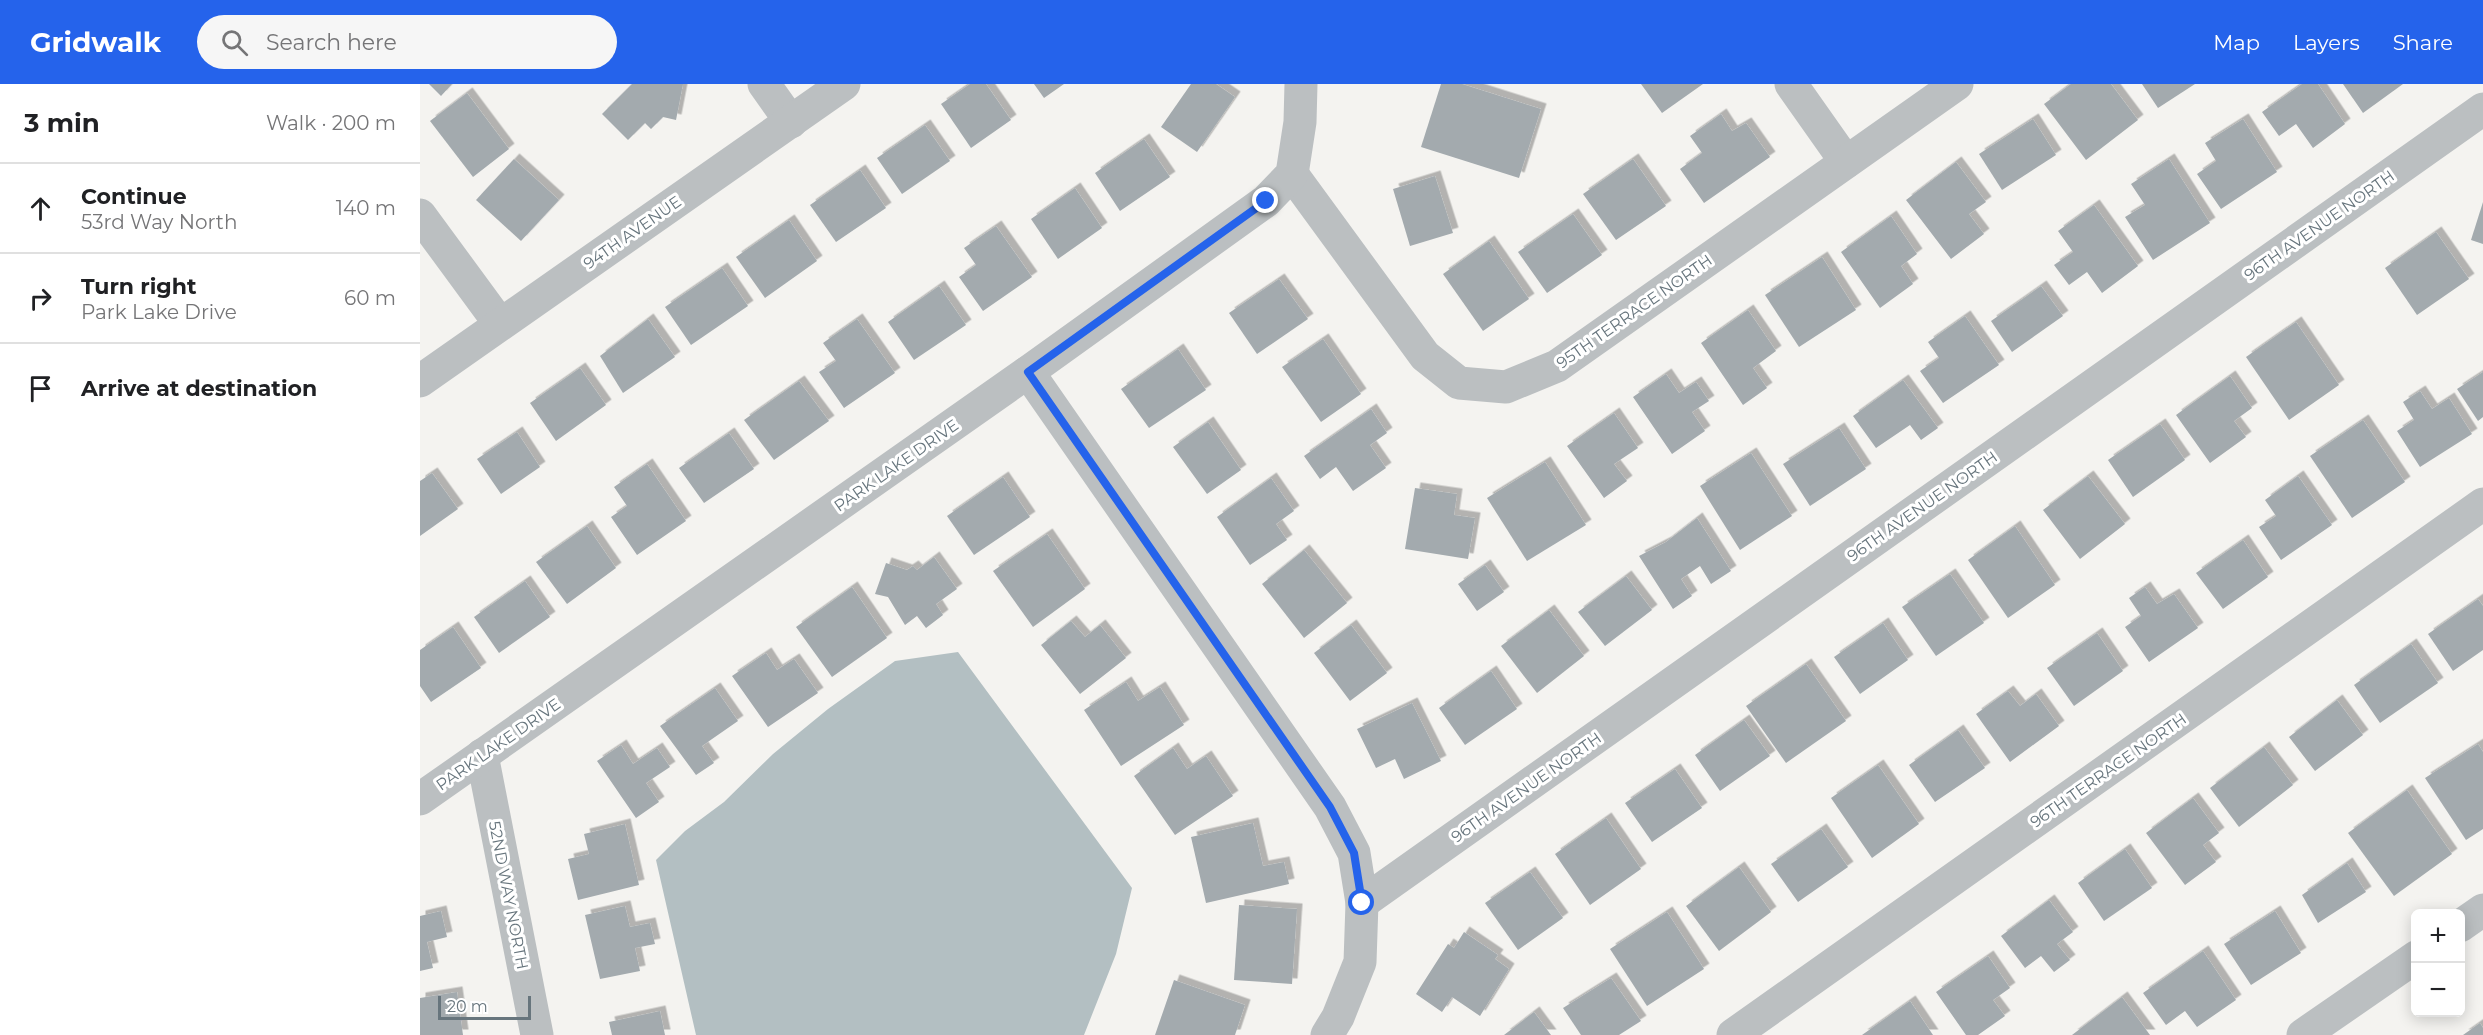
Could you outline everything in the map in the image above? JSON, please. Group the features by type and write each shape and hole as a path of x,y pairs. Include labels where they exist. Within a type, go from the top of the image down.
{"street":[{"path":"765,84 791,122"},
{"name":"94TH AVENUE","path":"420,381 844,84"},
{"path":"1292,174 1300,122 1300,84"},
{"path":"1791,84 1846,162"},
{"name":"95TH TERRACE NORTH","path":"1292,174 1425,356 1459,383 1506,387 1557,366 1957,84"},
{"name":"96TH AVENUE NORTH","path":"1362,903 2483,109"},
{"name":"PARK LAKE DRIVE","path":"420,799 1028,372 1266,201 1292,174"},
{"path":"420,215 500,324"},
{"path":"1028,372 1330,807 1354,853 1362,903 1360,962 1338,1017 1327,1035"},
{"name":"96TH TERRACE NORTH","path":"1733,1035 2483,504"},
{"name":"52ND WAY NORTH","path":"482,755 537,1035"},
{"path":"2465,923 2483,910"},
{"path":"2321,1030 2411,960"}],"shaded area":[{"path":"958,652 1132,888 1116,954 1084,1035 696,1035 656,860 685,831 724,802 773,754 828,709 895,661"}],"building":[{"path":"429,84 452,84 441,96"},
{"path":"632,84 683,84 676,120 663,117 651,129 645,123 628,140 602,114"},
{"path":"970,84 986,84 1011,120 971,148 941,104"},
{"path":"1034,84 1064,84 1044,98"},
{"path":"1191,84 1216,84 1235,97 1197,152 1161,127"},
{"path":"1441,84 1462,84 1541,109 1519,178 1421,147"},
{"path":"1641,84 1703,84 1662,113"},
{"path":"2071,84 2111,84 2138,120 2086,160 2044,104"},
{"path":"2142,84 2195,84 2158,108"},
{"path":"2302,84 2318,84 2345,124 2313,148 2296,124 2279,136 2262,112"},
{"path":"2343,84 2403,84 2363,113"},
{"path":"467,93 509,149 473,177 430,121"},
{"path":"1721,114 1732,131 1746,123 1770,157 1704,203 1680,169 1702,153 1690,136"},
{"path":"2033,119 2056,155 2002,190 1979,154"},
{"path":"2243,119 2277,172 2221,209 2197,174 2216,161 2205,143"},
{"path":"925,125 950,161 902,194 877,158"},
{"path":"1144,139 1170,177 1120,211 1095,173"},
{"path":"514,159 559,200 521,241 476,200"},
{"path":"1633,159 1666,206 1616,240 1583,194"},
{"path":"2169,159 2210,223 2153,260 2125,217 2145,205 2131,184"},
{"path":"1956,162 1986,202 1969,214 1984,234 1951,259 1906,200"},
{"path":"860,170 886,208 836,242 810,205"},
{"path":"1435,176 1453,233 1410,246 1393,189"},
{"path":"1075,188 1102,228 1058,259 1031,219"},
{"path":"2483,202 2483,244 2471,240"},
{"path":"2094,205 2138,266 2102,293 2087,272 2069,285 2054,265 2073,252 2058,231"},
{"path":"1573,214 1602,255 1547,293 1518,252"},
{"path":"1891,216 1917,254 1901,266 1913,284 1880,308 1841,252"},
{"path":"789,220 817,261 765,298 736,257"},
{"path":"996,226 1032,277 983,311 959,277 976,265 964,248"},
{"path":"2436,232 2469,279 2417,315 2385,268"},
{"path":"1489,241 1529,299 1483,331 1443,274"},
{"path":"1822,257 1856,310 1799,347 1765,295"},
{"path":"722,268 748,306 691,345 665,307"},
{"path":"1279,279 1308,319 1257,354 1229,313"},
{"path":"939,286 966,325 914,360 888,322"},
{"path":"2041,286 2063,316 2012,352 1991,321"},
{"path":"1748,310 1776,351 1753,368 1767,388 1743,405 1701,343"},
{"path":"1965,316 1999,365 1943,403 1920,371 1939,358 1928,342"},
{"path":"648,319 675,357 623,393 600,356"},
{"path":"857,319 895,373 844,408 819,372 836,361 823,343"},
{"path":"2296,322 2339,385 2289,420 2246,357"},
{"path":"1323,339 1361,394 1321,422 1282,367"},
{"path":"1178,349 1206,390 1149,428 1121,389"},
{"path":"580,368 606,405 556,441 530,403"},
{"path":"2483,372 2483,417 2478,421 2457,389"},
{"path":"1666,374 1679,393 1696,382 1709,401 1692,412 1705,431 1672,454 1633,397"},
{"path":"2230,376 2252,408 2234,421 2246,437 2210,463 2176,415"},
{"path":"1903,380 1938,428 1921,440 1910,425 1876,448 1853,416"},
{"path":"799,381 829,421 774,460 744,420"},
{"path":"2420,391 2432,409 2449,398 2472,434 2420,467 2397,431 2414,420 2403,402"},
{"path":"1371,409 1387,433 1370,445 1386,468 1353,491 1336,467 1320,479 1304,456"},
{"path":"1614,413 1638,448 1614,464 1627,481 1604,498 1567,446"},
{"path":"2363,420 2405,482 2352,518 2310,456"},
{"path":"1208,422 1241,470 1207,494 1173,447"},
{"path":"2160,424 2185,460 2133,497 2108,460"},
{"path":"1839,428 1866,469 1810,506 1783,464"},
{"path":"517,432 540,467 501,494 477,459"},
{"path":"729,433 754,469 704,503 679,468"},
{"path":"1751,453 1792,516 1740,550 1700,486"},
{"path":"1545,462 1586,525 1527,561 1487,498"},
{"path":"647,464 686,521 637,555 611,517 627,506 614,487"},
{"path":"432,473 458,509 420,536 420,481"},
{"path":"2088,476 2125,524 2080,559 2043,510"},
{"path":"2298,476 2332,525 2281,560 2259,527 2276,516 2265,500"},
{"path":"1003,477 1030,517 974,555 947,516"},
{"path":"1271,478 1294,511 1276,524 1287,540 1250,565 1217,517"},
{"path":"1415,488 1457,494 1454,515 1475,518 1468,559 1405,549"},
{"path":"1697,518 1731,571 1711,584 1700,566 1681,579 1692,596 1673,609 1639,556 1666,542"},
{"path":"587,526 616,568 567,604 536,562"},
{"path":"2015,526 2055,585 2008,618 1968,560"},
{"path":"1047,534 1085,589 1033,627 993,571"},
{"path":"2243,540 2268,577 2223,609 2196,573"},
{"path":"1304,550 1347,603 1304,638 1262,584"},
{"path":"934,557 957,589 936,604 943,615 926,628 917,616 905,625 888,597 875,594 886,563 907,570 913,566 917,570"},
{"path":"1485,565 1504,592 1477,611 1458,584"},
{"path":"1950,574 1984,623 1936,656 1902,607"},
{"path":"1626,576 1652,610 1605,646 1578,612"},
{"path":"525,581 550,617 499,653 474,617"},
{"path":"852,587 887,638 832,677 796,627"},
{"path":"2145,587 2157,604 2174,594 2198,628 2149,662 2125,627 2141,616 2129,598"},
{"path":"2478,599 2483,606 2483,650 2453,671 2428,634"},
{"path":"1549,610 1584,656 1537,693 1501,646"},
{"path":"1071,621 1085,637 1100,625 1126,658 1080,694 1041,645"},
{"path":"1883,623 1908,660 1860,694 1834,657"},
{"path":"1351,625 1387,673 1350,701 1314,653"},
{"path":"453,627 481,668 431,702 420,686 420,650"},
{"path":"2097,633 2123,671 2074,706 2047,668"},
{"path":"2411,644 2438,683 2380,723 2354,685"},
{"path":"766,653 777,670 794,659 818,693 768,727 732,676"},
{"path":"1806,664 1846,721 1786,763 1746,706"},
{"path":"1491,671 1517,709 1465,745 1439,708"},
{"path":"1126,682 1138,701 1160,687 1184,725 1121,766 1084,710"},
{"path":"715,688 738,721 702,746 714,763 696,775 660,726"},
{"path":"2008,691 2020,706 2036,694 2059,726 2010,762 1976,714"},
{"path":"2337,700 2363,735 2315,771 2289,737"},
{"path":"1412,703 1441,761 1404,779 1395,759 1376,768 1357,729"},
{"path":"1744,720 1770,756 1720,791 1695,755"},
{"path":"1958,730 1985,768 1935,802 1909,765"},
{"path":"2478,744 2483,752 2483,829 2466,840 2425,778"},
{"path":"621,745 633,764 657,748 670,767 646,783 659,802 636,818 597,761"},
{"path":"2264,747 2293,785 2239,827 2210,788"},
{"path":"1173,748 1187,769 1206,756 1233,796 1175,835 1134,776"},
{"path":"1878,765 1919,824 1872,858 1831,798"},
{"path":"1675,769 1702,808 1652,842 1625,803"},
{"path":"2407,790 2452,854 2394,896 2348,833"},
{"path":"2193,798 2219,833 2203,845 2216,862 2185,885 2146,833"},
{"path":"1606,818 1641,869 1590,905 1555,854"},
{"path":"1253,823 1263,866 1284,862 1289,884 1206,903 1191,837"},
{"path":"625,824 639,885 578,900 568,859 589,854 584,834"},
{"path":"1821,829 1848,867 1798,902 1771,864"},
{"path":"2125,849 2152,888 2104,921 2078,883"},
{"path":"2347,863 2366,892 2318,923 2302,895"},
{"path":"1739,867 1771,912 1719,951 1686,906"},
{"path":"1530,872 1563,918 1518,950 1485,903"},
{"path":"2049,900 2073,932 2057,944 2070,960 2054,972 2041,956 2025,968 2001,936"},
{"path":"1239,905 1297,909 1292,984 1234,980"},
{"path":"625,906 630,927 650,923 655,944 635,948 640,971 600,979 585,915"},
{"path":"441,911 447,937 427,942 433,968 420,971 420,916"},
{"path":"2275,911 2301,953 2251,985 2224,944"},
{"path":"1667,912 1704,969 1647,1006 1610,949"},
{"path":"1464,932 1498,955 1495,959 1509,969 1480,1016 1452,997 1442,1012 1416,994 1448,944 1454,948"},
{"path":"2203,951 2236,1000 2197,1027 2185,1011 2166,1025 2143,993"},
{"path":"1988,956 2010,988 1993,1000 2005,1016 1978,1035 1966,1035 1936,992"},
{"path":"1611,978 1641,1021 1619,1035 1581,1035 1563,1008"},
{"path":"1174,980 1245,1005 1235,1035 1155,1035"},
{"path":"457,992 463,1035 420,1035 420,998"},
{"path":"2122,997 2150,1035 2072,1035"},
{"path":"1910,1001 1933,1035 1862,1035"},
{"path":"660,1011 665,1035 612,1035 609,1022"},
{"path":"1534,1012 1551,1035 1504,1035"},
{"path":"2480,1023 2483,1035 2463,1035"}],"route":[{"path":"1266,201 1028,372 1330,807 1354,853 1362,903"}]}
